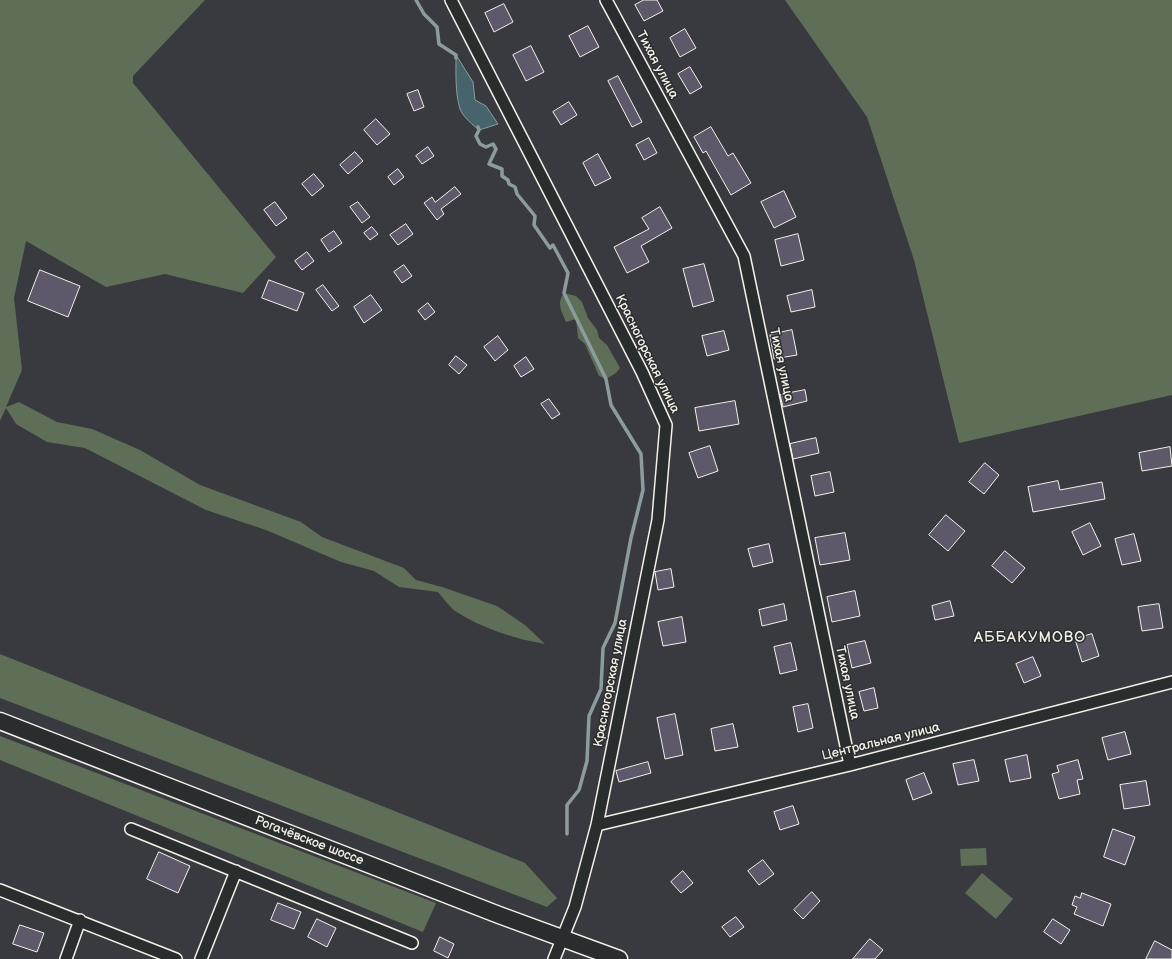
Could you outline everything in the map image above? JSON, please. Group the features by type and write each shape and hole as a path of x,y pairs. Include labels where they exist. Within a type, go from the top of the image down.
{"main road":[{"name":"Рогачёвское шоссе","path":"0,721 492,912 619,959"}],"street":[{"name":"Красногорская улица","path":"451,0 638,365 666,425 658,520 597,825 575,907 554,959"},
{"name":"Тихая улица","path":"606,0 744,256 850,765"},
{"name":"Центральная улица","path":"597,825 850,765 1172,682"},
{"path":"131,828 412,943"},
{"path":"201,959 236,871"},
{"path":"0,890 80,920 176,959"},
{"path":"66,959 80,920"}],"green space":[{"path":"0,0 205,0 133,76 133,83 276,257 243,293 165,274 106,287 26,241 14,298 22,370 6,407 19,402 57,422 92,429 140,450 200,485 301,522 322,537 404,568 416,580 442,587 497,606 525,625 545,644 510,636 476,623 455,611 438,592 399,587 374,571 341,562 266,530 206,510 85,448 47,442 16,424 6,408 0,421"},
{"path":"785,0 1172,0 1172,395 959,443 914,260 867,117"},
{"path":"564,293 576,296 582,302 588,318 597,330 599,338 607,345 620,368 616,373 606,379 599,376 585,344 578,338 576,319 566,322 560,304"},
{"path":"0,654 525,863 557,898 547,907 0,698"},
{"path":"0,736 436,903 423,932 0,760"},
{"path":"986,848 987,865 961,866 960,849"},
{"path":"982,873 1013,899 996,919 965,893"}],"water":[{"path":"456,55 473,82 475,100 486,106 498,124 479,130 468,121 461,112 458,103"}],"building":[{"path":"644,0 657,0 663,11 644,21 635,5"},
{"path":"504,4 513,22 494,32 485,13"},
{"path":"588,26 599,47 580,57 569,36"},
{"path":"685,29 696,48 680,57 670,38"},
{"path":"531,46 544,72 526,81 513,55"},
{"path":"690,67 702,87 690,94 678,74"},
{"path":"618,76 642,122 632,127 608,81"},
{"path":"418,90 424,107 414,111 407,94"},
{"path":"569,102 577,115 561,125 553,112"},
{"path":"376,119 390,134 377,145 364,130"},
{"path":"711,127 728,156 733,153 751,183 731,195 706,151 703,153 694,137"},
{"path":"649,138 657,153 644,160 636,145"},
{"path":"428,147 434,156 422,164 416,156"},
{"path":"355,152 363,161 348,174 340,165"},
{"path":"598,154 611,178 595,186 583,163"},
{"path":"398,169 404,177 394,185 388,177"},
{"path":"314,174 324,186 312,196 302,184"},
{"path":"455,187 461,194 441,209 444,214 437,220 424,203 432,197 435,202"},
{"path":"784,191 796,217 774,228 761,202"},
{"path":"275,202 287,218 276,226 264,210"},
{"path":"358,202 370,217 362,223 350,207"},
{"path":"660,207 672,228 641,246 649,262 627,273 614,247 649,229 642,218"},
{"path":"406,224 413,234 398,245 390,235"},
{"path":"372,227 378,234 370,240 364,233"},
{"path":"334,231 342,243 329,252 321,240"},
{"path":"798,234 804,260 781,266 775,240"},
{"path":"307,252 314,261 302,270 295,261"},
{"path":"704,264 714,301 693,307 683,269"},
{"path":"404,265 412,276 402,283 394,272"},
{"path":"40,270 80,286 68,317 28,301"},
{"path":"269,280 304,293 297,311 262,298"},
{"path":"323,285 339,306 332,311 316,290"},
{"path":"812,290 815,307 791,312 787,296"},
{"path":"371,295 382,310 364,323 354,307"},
{"path":"428,303 435,312 425,320 418,311"},
{"path":"792,330 797,355 774,359 770,335"},
{"path":"724,331 729,350 707,356 702,336"},
{"path":"498,336 508,350 495,361 484,347"},
{"path":"456,356 467,365 459,374 449,365"},
{"path":"526,357 534,369 521,377 514,366"},
{"path":"805,390 807,401 783,407 780,395"},
{"path":"549,399 560,414 552,419 541,404"},
{"path":"735,401 739,424 699,431 695,408"},
{"path":"816,438 819,453 793,459 790,444"},
{"path":"710,446 718,471 698,478 689,453"},
{"path":"1170,447 1172,466 1142,471 1139,453"},
{"path":"985,463 999,475 984,494 969,482"},
{"path":"830,472 834,492 815,496 811,476"},
{"path":"1058,481 1060,490 1102,482 1105,499 1033,512 1028,487"},
{"path":"946,515 965,531 948,551 929,535"},
{"path":"1090,523 1101,546 1083,555 1072,532"},
{"path":"845,533 850,560 820,565 815,538"},
{"path":"1134,534 1141,561 1122,565 1115,539"},
{"path":"769,544 773,562 753,567 748,549"},
{"path":"1005,551 1025,568 1012,583 992,566"},
{"path":"671,569 674,587 658,590 655,572"},
{"path":"855,591 860,616 832,622 827,597"},
{"path":"950,601 954,616 935,620 932,606"},
{"path":"784,604 787,620 762,626 759,610"},
{"path":"1159,604 1163,628 1142,631 1138,607"},
{"path":"682,617 686,642 663,646 658,622"},
{"path":"1092,634 1099,656 1082,662 1075,639"},
{"path":"865,641 871,663 852,668 847,645"},
{"path":"791,643 797,670 780,674 774,647"},
{"path":"1033,657 1041,676 1024,683 1016,664"},
{"path":"874,688 878,708 864,711 859,692"},
{"path":"808,704 813,728 798,732 793,707"},
{"path":"675,714 683,755 665,759 657,718"},
{"path":"733,724 738,747 715,751 711,729"},
{"path":"1125,732 1131,754 1108,760 1102,738"},
{"path":"1027,755 1031,778 1010,782 1005,760"},
{"path":"974,760 979,781 958,785 953,764"},
{"path":"1078,760 1083,779 1077,780 1080,794 1059,799 1052,774 1059,772 1057,766"},
{"path":"648,762 651,773 619,782 616,771"},
{"path":"924,773 932,793 913,800 906,780"},
{"path":"1146,781 1150,805 1124,809 1120,785"},
{"path":"793,806 799,824 780,830 774,812"},
{"path":"1113,829 1135,837 1125,865 1104,857"},
{"path":"159,852 190,866 178,893 147,879"},
{"path":"763,860 774,874 759,885 748,871"},
{"path":"683,871 693,883 681,893 671,882"},
{"path":"812,892 820,901 803,919 794,910"},
{"path":"1082,893 1111,904 1103,926 1074,914 1077,907 1072,905 1075,896 1080,898"},
{"path":"278,903 301,912 294,929 271,920"},
{"path":"736,917 744,927 730,937 722,927"},
{"path":"317,919 336,928 327,947 308,937"},
{"path":"1053,919 1070,930 1061,944 1044,932"},
{"path":"20,925 44,933 37,952 13,944"},
{"path":"440,937 454,944 448,958 434,951"},
{"path":"870,939 883,950 875,959 853,959"},
{"path":"1155,941 1172,950 1172,959 1146,959"}],"waterway":[{"path":"416,0 424,14 437,27 439,44 456,55 456,58"},
{"path":"478,127 479,130 476,136 480,144 486,147 493,144 496,149 489,164 502,169 502,176 508,180 509,184 515,187 517,194 535,216 534,225 550,248 553,245 568,273 564,293 606,379 611,405 641,454 643,490 631,538 615,623 603,648 601,689 589,716 587,761 579,790 567,805 567,834"}],"district":[{"name":"АББАКУМОВО","path":"1030,638"}]}
